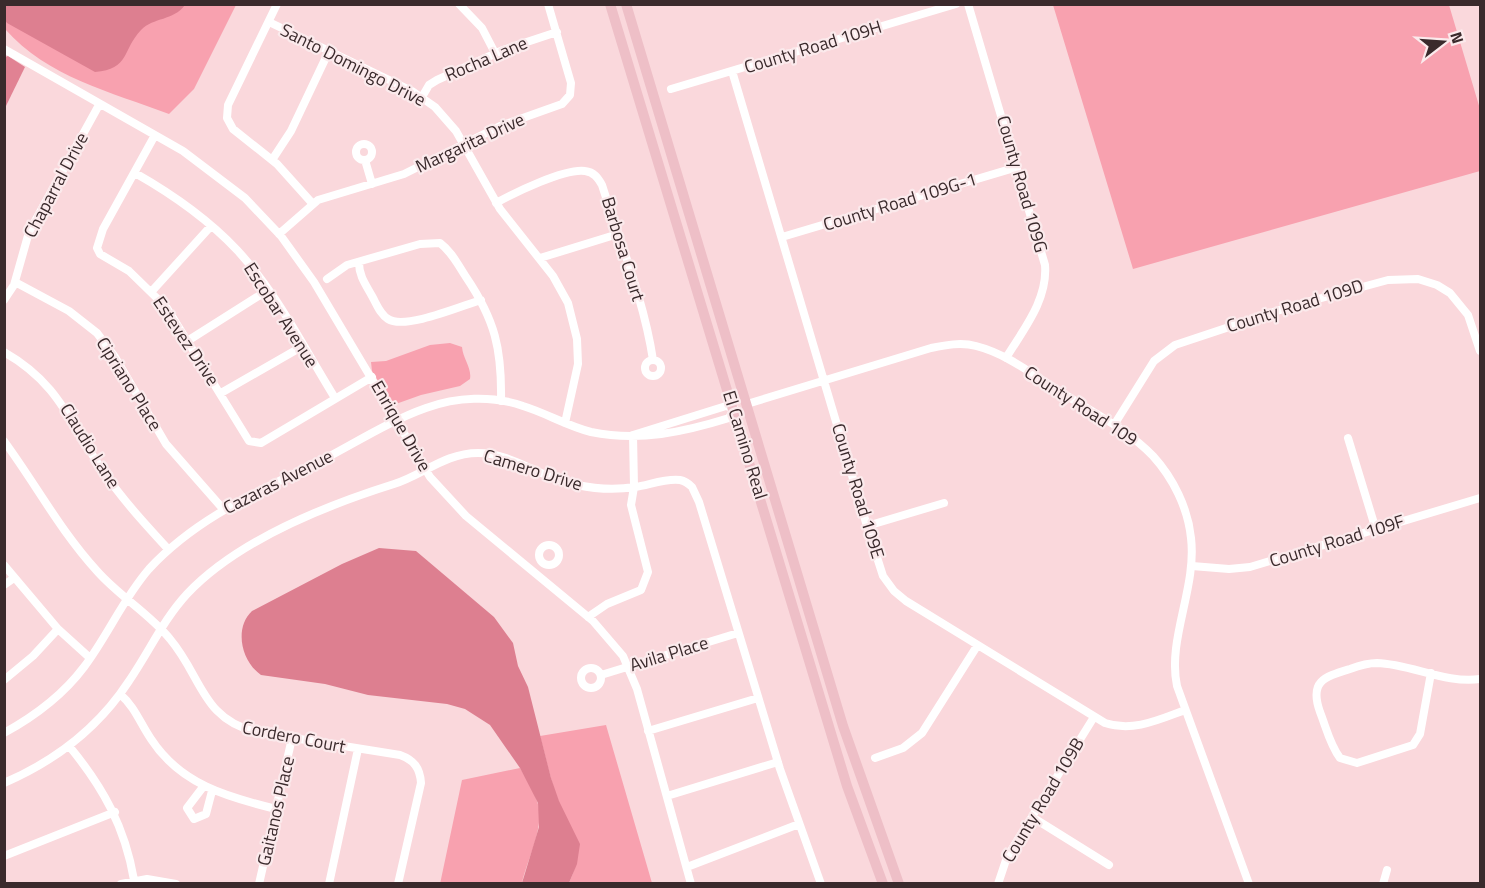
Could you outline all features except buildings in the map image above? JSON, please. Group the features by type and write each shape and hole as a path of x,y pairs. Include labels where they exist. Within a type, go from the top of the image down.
{"main road":[{"name":"El Camino Real","path":"610,4 848,786 884,884"},
{"name":"El Camino Real","path":"626,4 843,726 899,884"},
{"path":"734,408 747,404"}],"street":[{"path":"277,4 226,111 233,129 272,160 312,203"},
{"path":"459,4 482,28 495,53"},
{"name":"Margarita Drive","path":"279,234 312,203 328,195 372,184 420,167 500,126 567,99 571,83 548,4"},
{"name":"County Road 109H","path":"671,89 956,4"},
{"name":"County Road 109G","path":"968,4 1044,258 1046,279 1038,304 1006,358"},
{"name":"Santo Domingo Drive","path":"269,22 422,97 447,120 465,144 496,203 540,258 568,303 577,339 576,377 565,423"},
{"name":"Rocha Lane","path":"422,97 429,85 437,80 495,53 556,32"},
{"name":"Enrique Drive","path":"4,49 183,151 225,181 279,234 308,274 372,377 425,469 460,511 588,617 616,645 629,667 691,884"},
{"path":"272,160 291,131 329,51"},
{"name":"County Road 109E","path":"732,71 867,526 884,576 894,591 977,646 1111,725 1131,727 1185,710"},
{"name":"Chaparral Drive","path":"4,300 15,282 29,232 99,105"},
{"name":"Estevez Drive","path":"155,135 98,240 97,248 100,254 129,271 167,308 189,340 245,436 253,443 261,443 372,377"},
{"path":"365,160 372,184"},
{"name":"County Road 109G-1","path":"782,237 1017,167"},
{"name":"Barbosa Court","path":"496,203 536,184 585,171 595,175 602,185 618,234 649,334 653,360"},
{"name":"Escobar Avenue","path":"135,173 177,198 238,251 268,290 335,398"},
{"path":"152,291 211,226"},
{"path":"540,258 618,234"},
{"path":"327,279 341,268 359,262 420,244 440,243 452,255 481,300 498,340 501,401"},
{"path":"359,262 361,276 378,308 383,315 396,322 409,322 481,300"},
{"name":"County Road 109D","path":"1114,425 1154,361 1175,345 1292,306 1388,280 1418,279 1437,285 1450,293 1468,315 1480,351"},
{"name":"Cipriano Place","path":"15,282 69,311 97,333 115,357 166,444 224,509"},
{"path":"189,340 268,290"},
{"name":"County Road 109","path":"747,404 948,345 977,346 1006,358 1114,425 1147,450 1173,485 1190,528 1192,566 1175,664 1177,686 1249,884"},
{"path":"221,393 303,346"},
{"name":"Claudio Lane","path":"4,352 38,375 54,391 105,473 134,512 168,549"},
{"name":"Cazaras Avenue","path":"4,733 28,720 51,702 90,658 124,600 168,549 224,509 398,420 426,408 459,399 501,401 524,406 593,432 633,435 726,406 734,408"},
{"path":"588,617 607,604 636,593 645,584 646,564 631,505 634,487 633,435"},
{"path":"1348,438 1376,530"},
{"name":"Cordero Court","path":"4,441 53,518 95,570 124,600 161,628 180,651 205,698 219,715 246,730 408,757 420,771 421,783 398,884"},
{"name":"Camero Drive","path":"4,783 29,772 69,746 120,694 161,628 187,595 230,558 333,505 402,481 450,457 481,453 511,460 541,475 573,484 605,489 677,480 692,486 699,502 778,762 821,884"},
{"name":"County Road 109F","path":"1192,566 1243,568 1480,498"},
{"path":"867,526 944,503"},
{"path":"535,573 543,562"},
{"path":"4,566 58,629 90,658"},
{"path":"4,585 14,578"},
{"path":"4,680 33,656 58,629"},
{"name":"Avila Place","path":"601,675 738,633"},
{"path":"875,758 903,748 922,733 977,646"},
{"path":"1431,673 1422,728 1413,745 1358,763 1340,758 1317,703 1317,691 1323,679 1372,663 1431,673 1462,679 1480,679"},
{"path":"120,694 131,703 151,740 164,757 207,789 276,809"},
{"path":"648,731 758,698"},
{"name":"County Road 109B","path":"998,884 1003,864 1094,717"},
{"name":"Gaitanos Place","path":"259,884 292,738"},
{"path":"69,746 93,776 114,812 126,840 134,880"},
{"path":"328,884 358,749"},
{"path":"667,796 778,762"},
{"path":"4,856 114,812"},
{"path":"1032,817 1109,865"},
{"path":"687,867 799,825"},
{"path":"1383,884 1387,870"},
{"path":"121,884 134,880 176,884"}],"shaded area":[{"path":"4,5 236,5 194,89 169,114 81,81 40,59 22,46 5,29"},
{"path":"4,5 185,5 175,14 141,30 120,63 106,70 95,72 7,23"},
{"path":"1053,5 1449,5 1480,109 1480,171 1133,269"},
{"path":"8,56 25,67 5,108 5,57"},
{"path":"450,343 462,347 470,371 470,379 460,386 421,395 393,405 372,371 371,362 386,361 430,345"},
{"path":"379,548 416,551 494,617 513,643 518,666 528,687 551,778 559,801 580,844 577,864 569,883 522,883 539,827 538,803 520,768 490,725 465,709 447,704 368,695 325,684 261,675 249,661 242,644 242,635 246,618 252,611 342,564"},
{"path":"606,725 652,883 569,883 577,858 576,840 555,792 540,736"},
{"path":"520,768 534,793 539,811 538,832 522,883 440,884 462,780"}]}
